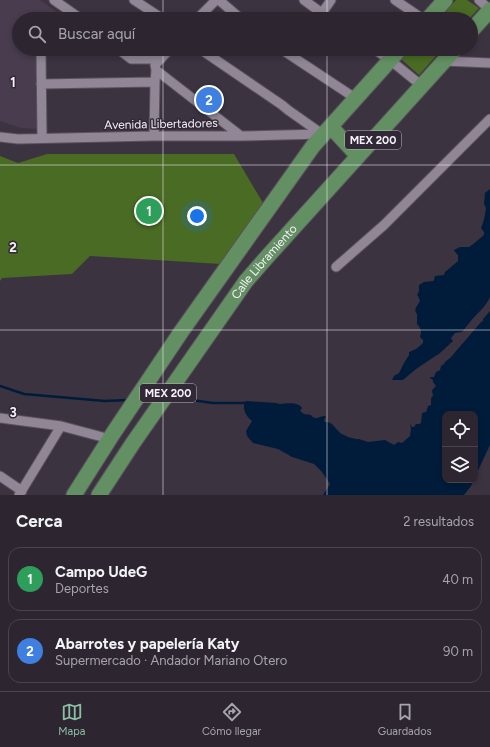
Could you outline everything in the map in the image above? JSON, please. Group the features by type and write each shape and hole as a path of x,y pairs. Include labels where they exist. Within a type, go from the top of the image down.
{"highway":[{"path":"434,12 445,0"},
{"path":"478,23 490,10"},
{"name":"Calle Libramiento","path":"74,495 181,332 313,146 394,56"},
{"name":"Calle Libramiento","path":"103,490 133,443 246,281 449,56"},
{"path":"325,132 358,156"},
{"path":"89,473 103,490"}],"street":[{"path":"54,0 72,12"},
{"path":"134,0 152,12"},
{"path":"204,12 216,0"},
{"path":"219,0 233,12"},
{"path":"304,0 321,12"},
{"path":"323,12 331,0"},
{"path":"395,0 413,12"},
{"path":"479,0 490,10"},
{"path":"41,56 42,138"},
{"path":"126,56 130,59 161,59"},
{"path":"154,136 155,65 164,56"},
{"path":"210,56 288,110 325,132"},
{"path":"292,56 355,98"},
{"path":"384,56 422,86"},
{"path":"444,61 490,63"},
{"path":"156,70 241,136"},
{"path":"41,84 155,82"},
{"path":"336,267 384,225 490,119"},
{"name":"Avenida Libertadores","path":"0,137 18,139 241,136 325,132"},
{"path":"0,418 61,426 112,436"},
{"path":"0,476 20,493 61,426"}],"shaded area":[{"path":"0,0 40,0 57,12 12,12 12,56 39,56 38,129 21,128 0,121"}],"green space":[{"path":"456,0 467,0 479,8 475,12 445,12"},
{"path":"404,56 436,56 419,75 401,59"},
{"path":"47,154 234,154 263,203 221,264 90,256 72,274 2,278 0,281 0,156 18,163"}],"water":[{"path":"490,189 490,297 488,301 462,332 455,333 451,338 453,341 440,353 416,369 403,380 392,380 394,376 399,373 409,355 409,352 416,349 423,343 423,340 420,337 421,330 417,324 417,314 415,311 420,301 417,295 419,285 424,282 433,281 435,276 444,275 445,272 458,261 458,255 454,250 460,247 469,247 484,235 481,228 486,208 484,204 485,193"},
{"path":"490,311 490,445 478,471 478,411 442,411 442,483 472,483 464,495 323,495 330,484 322,472 314,464 292,457 278,449 253,443 247,436 246,431 252,421 244,409 246,401 297,404 302,408 300,411 304,414 311,415 314,418 325,416 325,422 332,424 340,433 348,437 368,442 385,440 394,445 398,442 402,443 410,436 410,424 414,427 416,424 421,423 422,413 426,412 428,406 431,405 431,398 433,396 432,390 436,386 430,377 434,377 436,372 440,370 441,366 451,357 483,321"}],"waterway":[{"path":"0,386 24,394 105,401 128,400"},
{"path":"171,399 184,399 213,403 248,403"},
{"path":"143,400 156,400"}],"place":[{"name":"Abarrotes y papelería Katy","path":"209,100"},
{"name":"Campo UdeG","path":"149,211"}]}
